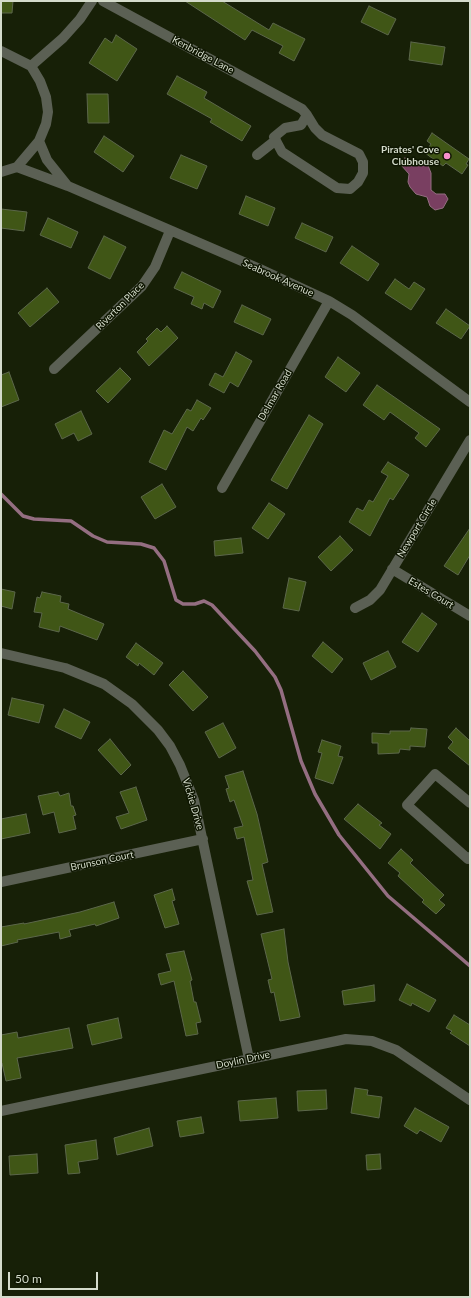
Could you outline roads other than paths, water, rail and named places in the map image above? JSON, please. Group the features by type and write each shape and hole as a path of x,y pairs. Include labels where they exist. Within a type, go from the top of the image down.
{"street":[{"path":"31,66 63,38 92,1"},
{"name":"Kenbridge Lane","path":"104,1 304,112"},
{"path":"1,51 31,66 40,81 46,98 48,112 46,124 39,141 17,167 1,172"},
{"path":"304,112 322,135 359,154 363,162 363,172 358,182 350,189 337,188 320,179 282,152 274,137 285,128 301,125 304,112"},
{"path":"257,155 276,140"},
{"name":"Seabrook Avenue","path":"39,141 48,160 68,186"},
{"name":"Seabrook Avenue","path":"17,167 68,186 170,231 260,268 329,301 352,315 470,402"},
{"name":"Riverton Place","path":"54,369 142,286 155,267 170,231"},
{"name":"Delmar Road","path":"222,488 329,301"},
{"name":"Newport Circle","path":"355,608 370,600 380,590 470,440"},
{"name":"Estes Court","path":"392,569 470,616"},
{"name":"Vickie Drive","path":"1,653 65,668 104,684 132,704 158,730 180,765 194,800 249,1059"},
{"path":"470,803 436,774 407,806 468,859 470,857"},
{"name":"Brunson Court","path":"1,882 203,839"},
{"name":"Doylin Drive","path":"1,1111 346,1039 372,1041 396,1050 470,1100"}],"waterway":[{"path":"1,494 23,516 34,519 71,521 93,536 107,542 141,544 154,548 164,561 176,600 183,604 195,604 204,601 212,605 255,651 275,677 281,690 301,761 315,794 339,835 388,896 470,966"}],"place":[{"name":"Pirates' Cove Clubhouse","path":"447,156"}]}
